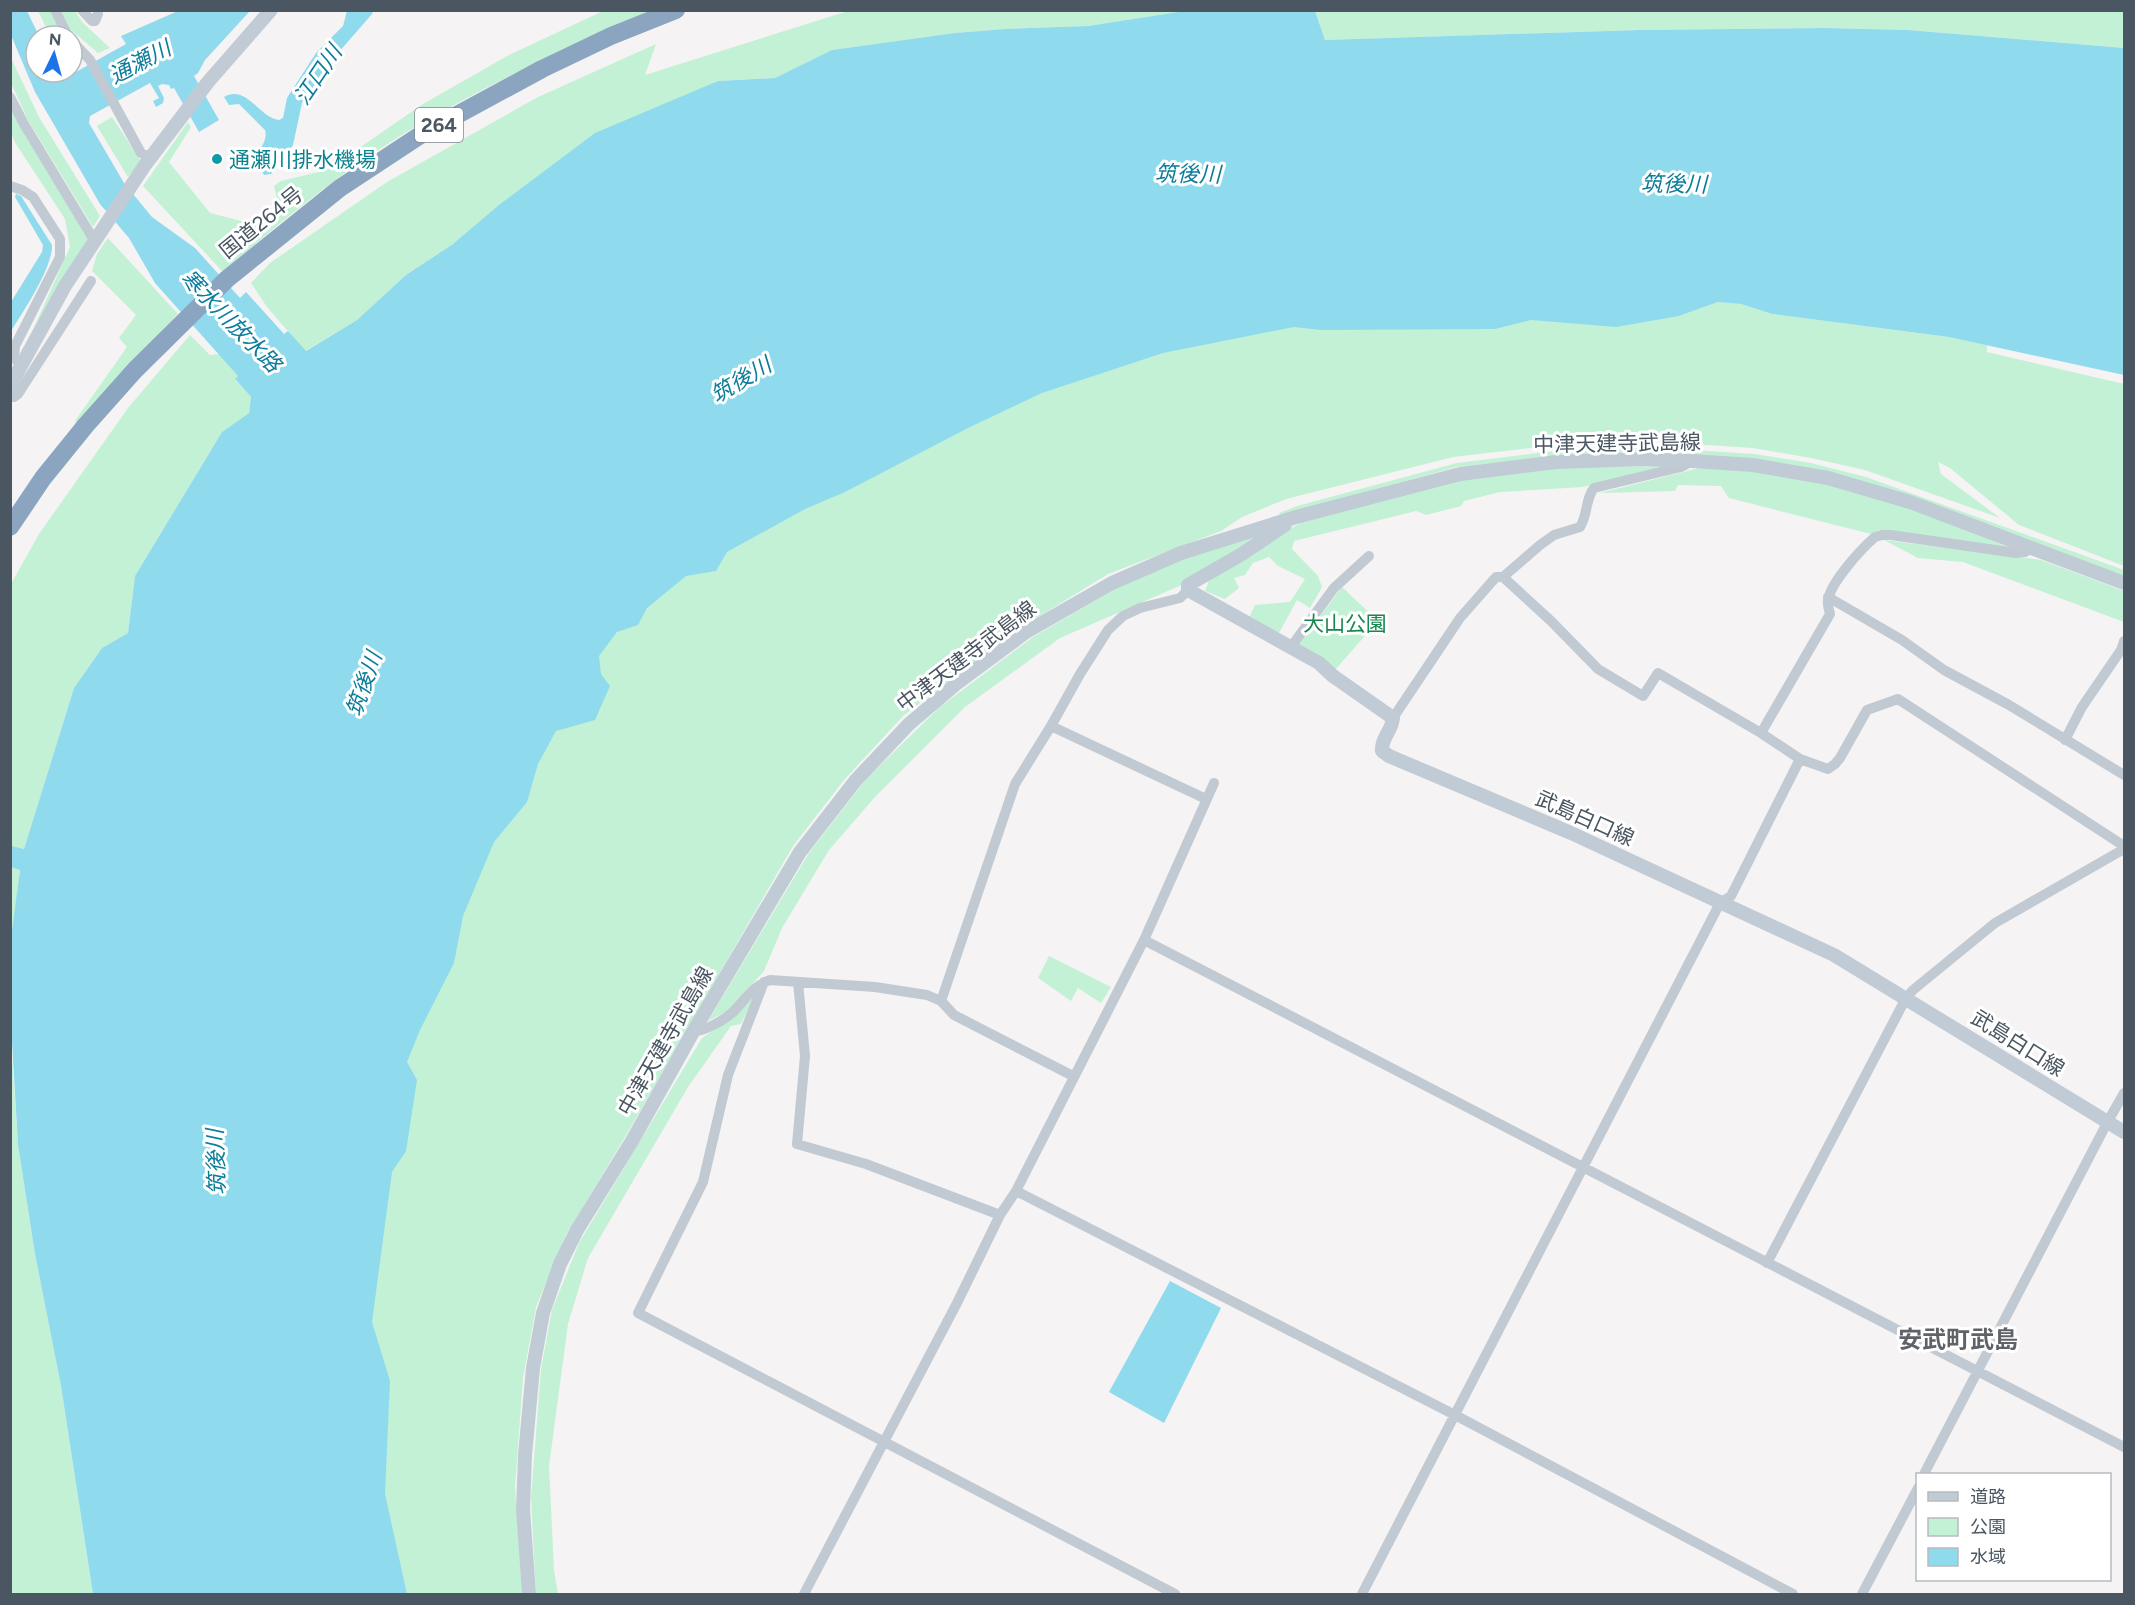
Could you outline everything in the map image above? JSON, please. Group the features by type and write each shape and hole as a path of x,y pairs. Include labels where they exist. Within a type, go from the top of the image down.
{"highway":[{"name":"国道264号","path":"10,527 44,478 86,425 135,370 227,279 340,188 422,134 542,69 611,36 676,10"}],"main road":[{"path":"10,386 65,286 147,161 204,88 271,10"},
{"name":"中津天建寺武島線","path":"529,1594 523,1509 525,1455 533,1368 543,1313 560,1264 577,1230 632,1141 693,1032 800,852 856,780 909,724 956,684 1026,632 1112,583 1181,553 1296,517 1460,474 1556,462 1644,459 1692,461 1753,465 1828,478 1910,502 2124,584"},
{"path":"1296,517 1242,554 1188,585 1188,590 1319,663 1333,676 1393,718"},
{"name":"武島白口線","path":"1393,718 1393,723 1381,744 1382,751 1389,756 1570,833 1834,955 2124,1132"}],"street":[{"path":"55,10 62,24"},
{"path":"82,10 92,21 95,21 101,14"},
{"path":"84,54 90,60 116,106 127,131 147,161"},
{"path":"10,97 24,124 95,238"},
{"path":"10,186 33,197 60,239 61,249 60,257 15,345 14,356 21,367"},
{"path":"10,395 14,397 18,394 91,281"},
{"path":"1393,718 1460,618 1496,577 1503,577 1554,535 1580,527 1584,520 1589,494 1594,488 1682,467 1692,461"},
{"path":"1761,733 1830,614 1827,605 1828,597 1835,583 1869,542 1881,535 2016,553 2025,552 2031,548"},
{"path":"1292,647 1334,588 1369,556"},
{"path":"1503,577 1598,669 1643,696 1658,673 1761,733 1800,759 1827,769 1840,758 1867,710 1898,699 2124,847 1995,923 1931,973 1906,998 1767,1263"},
{"path":"941,1001 1015,784 1080,674 1108,630 1123,616 1140,608 1180,598 1188,590"},
{"path":"1828,597 1902,640 1944,670 2009,705 2124,775"},
{"path":"2065,740 2082,707 2121,650 2124,641"},
{"path":"1051,726 1206,799"},
{"path":"1362,1594 1582,1166 1720,903 1731,896 1800,759"},
{"path":"804,1594 957,1303 1000,1215 1016,1191 1144,940 1214,783"},
{"path":"1144,940 2124,1447"},
{"path":"765,982 728,1075 703,1182 638,1313 1175,1594"},
{"path":"693,1032 702,1031 731,1014 765,982 875,987 927,995 941,1001 954,1015 1073,1076"},
{"path":"798,982 805,1056 797,1144 867,1164 1000,1215"},
{"path":"1925,1473 2124,1093"},
{"path":"1016,1191 1455,1415 1793,1594"},
{"path":"1863,1594 1916,1490"}],"green space":[{"path":"2124,10 2124,48 1908,30 1825,28 1639,30 1325,40 1315,11"},
{"path":"38,11 50,11 57,24 44,24"},
{"path":"61,11 75,11 82,22 110,48 98,53 84,41 84,24 68,24"},
{"path":"603,11 652,11 510,76 400,136 321,191 223,272 143,186 188,122 191,127 169,162 210,213 253,224 278,203 274,186 281,181 327,170 423,104 509,55"},
{"path":"848,11 1192,11 1088,26 955,33 833,50 775,78 717,81 453,244 406,275 357,320 305,351 267,307 251,283 270,263 387,182 536,98 656,44 645,75"},
{"path":"11,58 39,117 100,216 93,227 28,120 11,83"},
{"path":"11,106 88,239 27,343 70,247 65,219 11,133"},
{"path":"112,117 141,161 128,177 97,126"},
{"path":"108,238 178,314 77,425 75,421 127,347 119,338 136,315 92,271 97,254"},
{"path":"1718,302 1741,304 1772,314 1949,337 1987,345 1987,352 2124,384 2124,566 2019,525 1950,468 1938,462 1941,474 2000,518 1865,470 1811,458 1753,448 1645,441 1555,445 1453,457 1286,499 1242,517 1221,531 1108,574 1017,630 904,715 844,780 793,846 566,1235 536,1307 523,1378 515,1487 522,1594 388,1594 355,1207 368,1125 549,696 691,563 1044,387 1295,315 1548,303 1679,316"},
{"path":"190,335 210,355 219,354 238,376 235,380 251,397 249,413 222,432 135,576 128,633 102,648 74,688 24,849 11,847 11,584 39,534 128,408"},
{"path":"1646,447 1754,454 1811,463 1866,477 2124,570 2124,576 1840,475 1554,456 1456,467 1281,515 1279,513 1297,506 1457,463 1555,451"},
{"path":"1673,466 1583,487 1500,492 1464,501 1461,506 1426,515 1416,511 1294,541 1292,549 1318,576 1322,587 1310,608 1297,600 1279,633 1249,618 1255,605 1290,602 1305,579 1278,566 1269,557 1253,563 1245,575 1234,578 1239,588 1225,599 1205,591 1210,578 1305,520 1466,479 1557,467"},
{"path":"1699,468 1761,472 1834,486 1915,509 2015,550 1879,530 1871,534 1729,498 1721,486 1678,485 1675,491 1600,493"},
{"path":"1271,530 1184,584 1060,638 965,707 875,797 829,850 782,928 764,971 729,1010 708,1021 809,853 867,778 940,707 1033,637 1119,587 1186,558"},
{"path":"1884,540 2041,560 2124,591 2124,622 1963,562 1918,558"},
{"name":"大山公園","path":"1342,587 1378,621 1334,671 1298,646"},
{"path":"11,867 20,869 11,946"},
{"path":"1049,956 1111,987 1101,1003 1078,988 1071,1001 1038,978"},
{"path":"756,993 741,1024 731,1026 688,1087 588,1258 568,1324 549,1466 554,1570 558,1594 536,1594 531,1498 541,1369 552,1310 579,1243 702,1038 734,1016"},
{"path":"10,1025 18,1145 35,1254 61,1386 93,1594 11,1594"}],"water":[{"path":"1192,10 1315,11 1325,40 1639,30 1825,28 1908,30 2124,48 2124,375 1949,337 1772,314 1741,304 1718,302 1679,316 1616,327 1531,320 1495,329 1321,330 1294,327 1163,353 1042,393 968,428 845,492 805,509 727,552 716,571 686,576 647,608 638,625 617,632 599,656 601,674 610,686 595,720 556,731 538,764 527,802 494,842 463,916 454,963 420,1030 407,1062 417,1080 406,1151 392,1172 372,1322 390,1381 385,1494 407,1594 93,1594 61,1386 35,1254 18,1145 11,1025 10,946 20,870 11,867 11,846 24,849 74,688 102,648 128,633 135,576 222,432 249,413 251,397 235,379 238,376 155,283 129,238 100,204 32,84 84,84 84,67 126,44 121,36 178,11 250,11 205,60 194,76 219,120 199,132 174,88 171,89 169,85 162,84 158,86 164,98 163,103 156,107 153,101 159,98 150,83 90,116 89,123 124,183 152,217 195,248 240,298 246,292 284,334 288,331 306,351 357,320 406,275 453,244 499,205 595,133 718,81 775,78 832,50 955,33 1088,26"},
{"path":"10,11 27,11 33,24 24,24 24,66 11,35"},
{"name":"江口川","path":"347,11 373,11 332,60 302,103 293,145 271,174 264,175 255,157 264,141 265,130 239,104 229,105 224,97 232,94 239,95 272,118 279,120 283,118 287,98 316,53 343,26"},
{"path":"16,194 21,196 52,245 43,277 11,331 11,302 42,252 43,245 15,197"},
{"path":"1170,1281 1221,1308 1164,1423 1109,1392"}],"place":[{"name":"通瀬川排水機場","path":"217,159"}],"district":[{"name":"安武町武島","path":"1958,1339"}],"water label":[{"name":"通瀬川","path":"140,62"},
{"name":"筑後川","path":"1188,174"},
{"name":"筑後川","path":"1674,184"},
{"name":"寒水川放水路","path":"231,321"},
{"name":"筑後川","path":"741,380"},
{"name":"筑後川","path":"364,684"},
{"name":"筑後川","path":"216,1162"}]}
